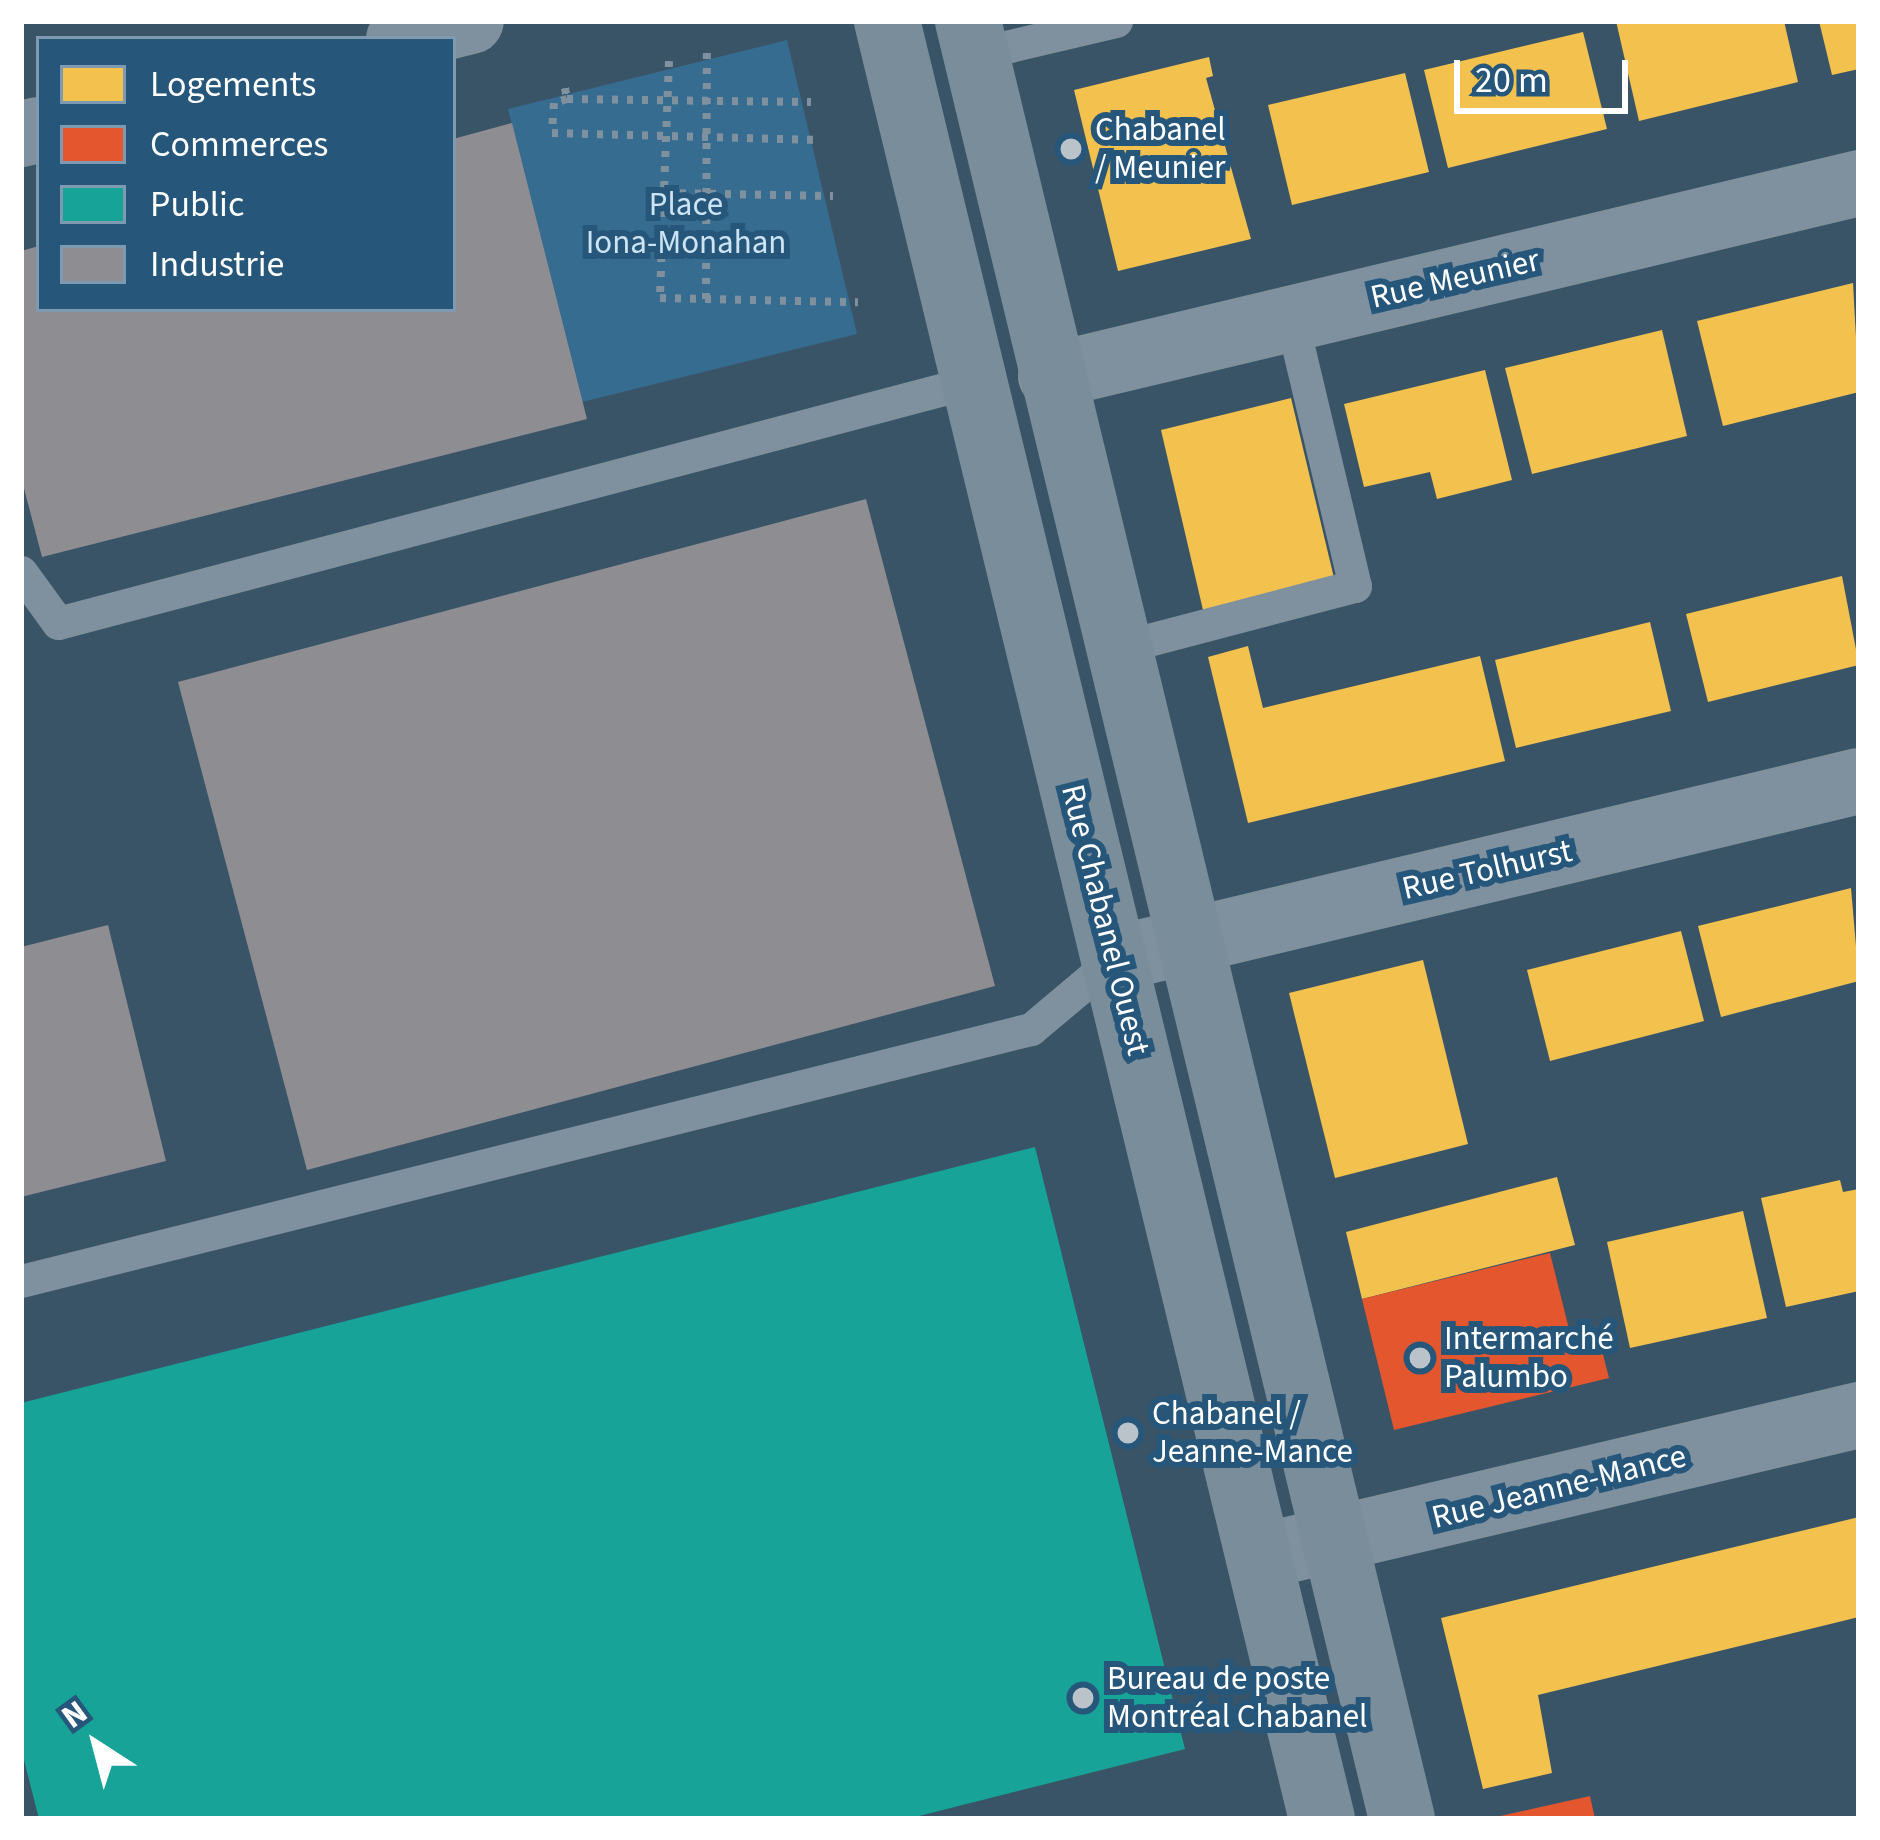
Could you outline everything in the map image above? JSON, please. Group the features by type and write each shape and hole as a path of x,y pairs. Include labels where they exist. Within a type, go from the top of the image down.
{"street":[{"path":"411,36 470,21"},
{"name":"Rue Chabanel Ouest","path":"887,21 1322,1819"},
{"path":"972,38 1402,1819"},
{"name":"Rue Meunier","path":"1051,376 1859,182"},
{"name":"Rue Tolhurst","path":"1114,959 1859,781"},
{"name":"Rue Jeanne-Mance","path":"1259,1557 1859,1415"}],"lane":[{"path":"972,38 1116,21"},
{"path":"1118,648 1355,586 1292,318"},
{"path":"21,572 58,623 974,381"},
{"path":"21,1281 1031,1029 1114,959"}],"path":[{"path":"706,299 707,52"},
{"path":"669,62 660,298 858,302"},
{"path":"811,102 566,94 554,103 553,133 820,140"},
{"path":"665,193 833,196"}],"green space":[{"name":"Place Iona-Monahan","path":"787,40 857,334 582,402 508,109"}],"building: Logements":[{"path":"1616,21 1784,21 1798,82 1639,121"},
{"path":"1819,21 1859,21 1859,69 1832,75"},
{"path":"1583,32 1607,129 1448,168 1424,70"},
{"path":"1209,57 1213,76 1206,78 1251,239 1118,271 1074,90"},
{"path":"1405,73 1429,172 1292,205 1268,105"},
{"path":"1853,283 1859,392 1723,426 1697,321"},
{"path":"1662,330 1687,436 1532,474 1505,368"},
{"path":"1485,370 1512,480 1437,499 1430,472 1364,487 1344,404"},
{"path":"1291,398 1334,578 1203,610 1161,430"},
{"path":"1842,576 1859,665 1708,702 1686,614"},
{"path":"1650,622 1671,711 1516,748 1495,660"},
{"path":"1248,646 1263,708 1480,656 1505,761 1248,823 1208,657"},
{"path":"1851,888 1859,981 1721,1017 1698,926"},
{"path":"1681,931 1704,1021 1550,1061 1527,970"},
{"path":"1423,960 1468,1144 1335,1178 1289,993"},
{"path":"1557,1177 1575,1245 1362,1299 1346,1232"},
{"path":"1840,1180 1843,1192 1859,1189 1859,1291 1786,1307 1761,1198"},
{"path":"1743,1211 1767,1318 1630,1348 1607,1242"},
{"path":"1859,1517 1859,1617 1538,1695 1552,1773 1483,1789 1441,1618"}],"building: Commerces":[{"path":"1550,1253 1570,1333 1596,1327 1609,1378 1394,1430 1362,1299"},
{"path":"1590,1796 1595,1819 1496,1819 1496,1817"}],"building: Public":[{"path":"1035,1147 1185,1749 907,1819 39,1819 21,1748 21,1403"}],"building: Industrie":[{"path":"512,123 587,419 42,557 21,477 21,251 36,247 36,312 456,312 456,138"},
{"path":"866,499 995,986 307,1170 178,682"},
{"path":"108,925 166,1161 21,1197 21,947"}],"place":[{"name":"Chabanel / Meunier","path":"1071,149"},
{"name":"Intermarché Palumbo","path":"1420,1358"},
{"name":"Chabanel / Jeanne-Mance","path":"1128,1433"},
{"name":"Bureau de poste Montréal Chabanel","path":"1083,1698"}]}
